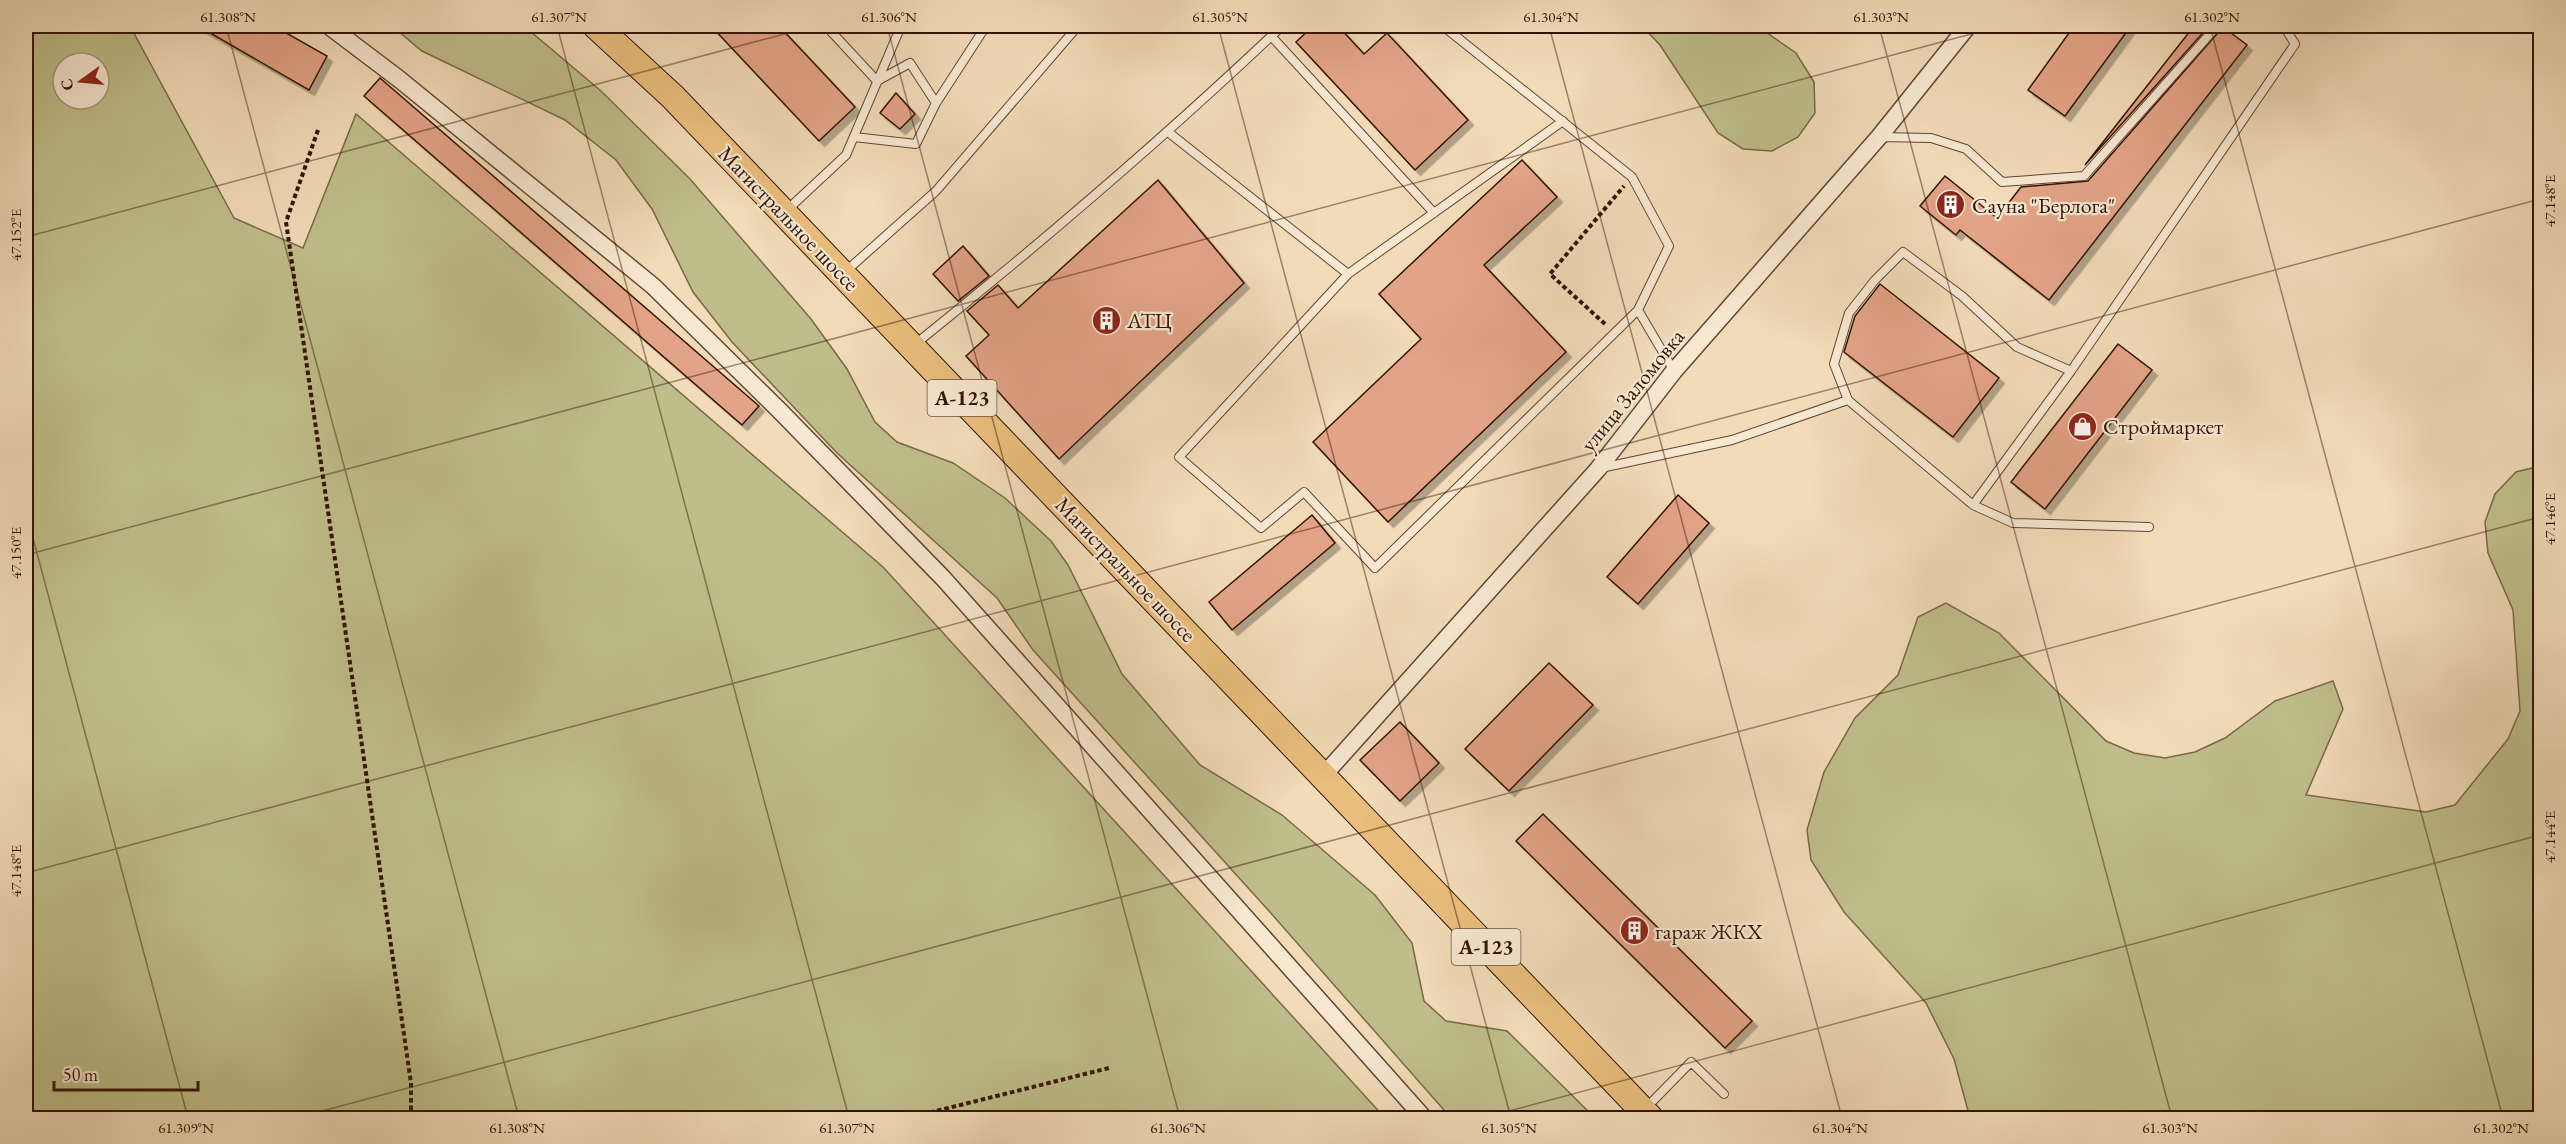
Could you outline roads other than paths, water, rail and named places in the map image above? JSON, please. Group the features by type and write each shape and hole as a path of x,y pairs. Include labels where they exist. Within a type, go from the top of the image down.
{"main road":[{"name":"Магистральное шоссе","path":"596,26 673,97 1646,1115"}],"street":[{"path":"329,26 408,86 652,286 779,410 943,578 1424,1119"},
{"name":"улица Заломовка","path":"1323,776 1598,469 1674,371 1879,137 1968,26"}],"lane":[{"path":"826,26 877,81"},
{"path":"784,214 846,155 901,26"},
{"path":"854,137 916,144 936,103 986,26"},
{"path":"843,275 936,191 1078,26"},
{"path":"913,346 1007,271 1168,132 1282,26"},
{"path":"1443,26 1563,121 1632,177 1669,246 1638,310 1375,568 1305,492 1261,528 1179,457 1348,274 1563,121"},
{"path":"1879,137 1931,138 1966,149 2002,182 2084,176 2217,26"},
{"path":"1973,505 2071,371 2295,44 2284,26"},
{"path":"1271,36 1434,213"},
{"path":"877,81 910,63 936,103"},
{"path":"1168,132 1348,274"},
{"path":"2071,371 2017,347 1962,296 1903,252 1875,280 1849,313 1834,364 1848,400 1973,505 2013,523 2149,527"},
{"path":"1638,310 1674,371"},
{"path":"1598,469 1732,440 1848,400"},
{"path":"1646,1115 1691,1062 1724,1094"}],"place":[{"name":"Сауна \"Берлога\"","path":"1951,205"},
{"name":"АТЦ","path":"1106,320"},
{"name":"Строймаркет","path":"2082,426"},
{"name":"гараж ЖКХ","path":"1634,931"}]}
